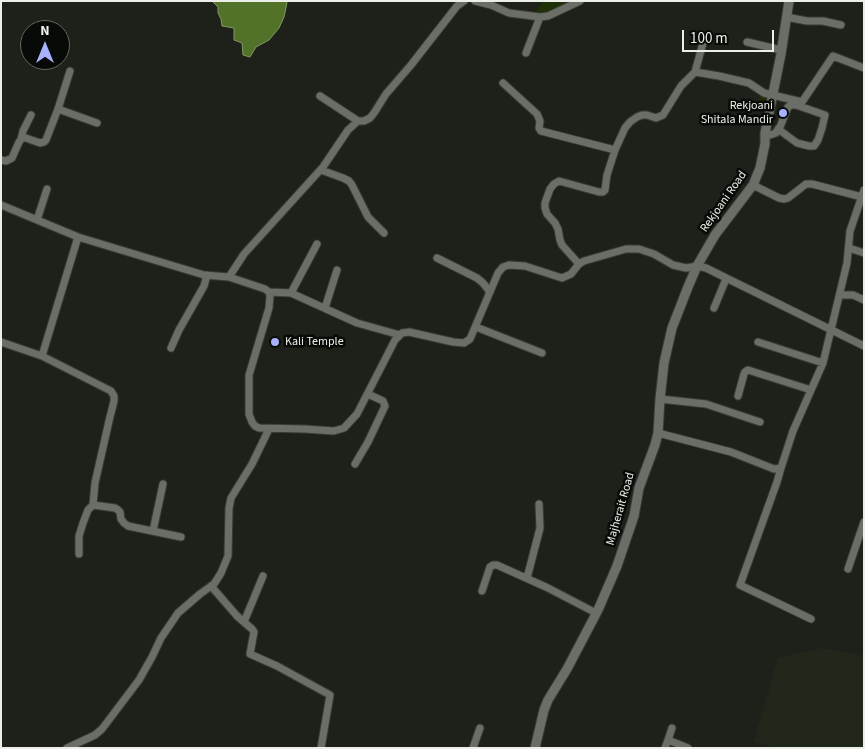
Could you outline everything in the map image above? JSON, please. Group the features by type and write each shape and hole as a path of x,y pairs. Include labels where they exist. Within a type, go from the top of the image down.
{"street":[{"path":"320,96 358,121 370,118 386,94 411,65 455,4 464,1"},
{"path":"475,1 491,5 509,13 540,16 548,16 580,1"},
{"name":"Rekjoani Road","path":"697,266 715,235 753,185 760,168 789,1"},
{"path":"526,53 540,16"},
{"path":"786,17 841,24"},
{"path":"747,42 781,50"},
{"path":"579,264 562,245 555,223 547,214 545,203 550,189 559,181 603,192 615,150 625,128 630,122 642,115 656,118 664,115 681,86 695,72 703,43"},
{"path":"695,72 749,83 764,93 802,102 833,56 864,68"},
{"path":"21,139 26,137 36,142 44,142 58,109 70,71"},
{"path":"503,83 537,114 541,131 615,150"},
{"path":"765,133 770,135 776,133 788,107 791,105 825,115 820,134 814,146 797,143 778,129"},
{"path":"58,109 97,123"},
{"path":"1,160 6,161 12,158 31,115"},
{"path":"229,277 244,254 321,170 348,130 358,121"},
{"path":"321,170 348,181 352,185 368,217 384,232"},
{"path":"753,185 784,199 806,184 863,193 850,231 849,248 840,295 823,363 796,425 740,584 811,619"},
{"path":"37,220 47,189"},
{"path":"1,205 78,237 207,275 229,277 269,292 291,293 357,323 400,335"},
{"path":"42,356 78,237"},
{"path":"291,293 317,244"},
{"path":"849,248 864,253"},
{"path":"269,292 269,308 249,375 248,404 249,414 255,426 269,429 326,431 344,428 357,414 395,340 402,333 409,332 453,342 464,342 470,339 498,273 503,267 509,265 525,266 562,278 571,274 579,264 592,259 626,249 650,252 673,265 686,268 697,266 714,272 864,346"},
{"path":"437,258 476,278 490,292"},
{"name":"Majherait Road","path":"535,748 548,700 567,669 596,613 617,566 634,516 639,488 658,433 664,363 672,328 697,266"},
{"path":"325,308 337,270"},
{"path":"172,348 204,286 207,275"},
{"path":"714,308 726,279"},
{"path":"840,295 853,295 864,300"},
{"path":"476,327 542,353"},
{"path":"1,342 42,356 111,391 114,396 95,483 94,505 88,510 79,536 79,554"},
{"path":"758,342 823,363"},
{"path":"738,396 744,374 748,370 811,390"},
{"path":"355,464 385,406 383,401 368,394"},
{"path":"660,399 706,404 760,422"},
{"path":"67,748 96,735 102,729 139,680 161,638 178,612 214,584 221,573 228,556 231,498 252,464 269,429"},
{"path":"658,433 731,452 774,469 781,468"},
{"path":"153,531 163,484"},
{"path":"527,578 540,528 539,504"},
{"path":"94,505 115,508 120,512 121,518 128,526 181,536"},
{"path":"848,569 864,522"},
{"path":"482,591 490,568 493,565 497,565 596,613"},
{"path":"244,622 263,576"},
{"path":"211,586 227,606 254,632 250,654 277,666 330,695 321,748"},
{"path":"473,748 480,728"},
{"path":"672,728 666,744 688,748"}],"shaded area":[{"path":"212,1 286,1 287,3 279,28 269,40 256,47 250,57 243,55 242,43 234,40 234,28 222,26 218,7"},
{"path":"542,1 580,1 548,16 532,16"},
{"path":"761,94 769,97 767,110 756,106"},
{"path":"821,648 864,656 864,748 777,748 754,742 778,658"}],"place":[{"name":"Rekjoani Shitala Mandir","path":"783,113"},
{"name":"Kali Temple","path":"275,342"}]}
